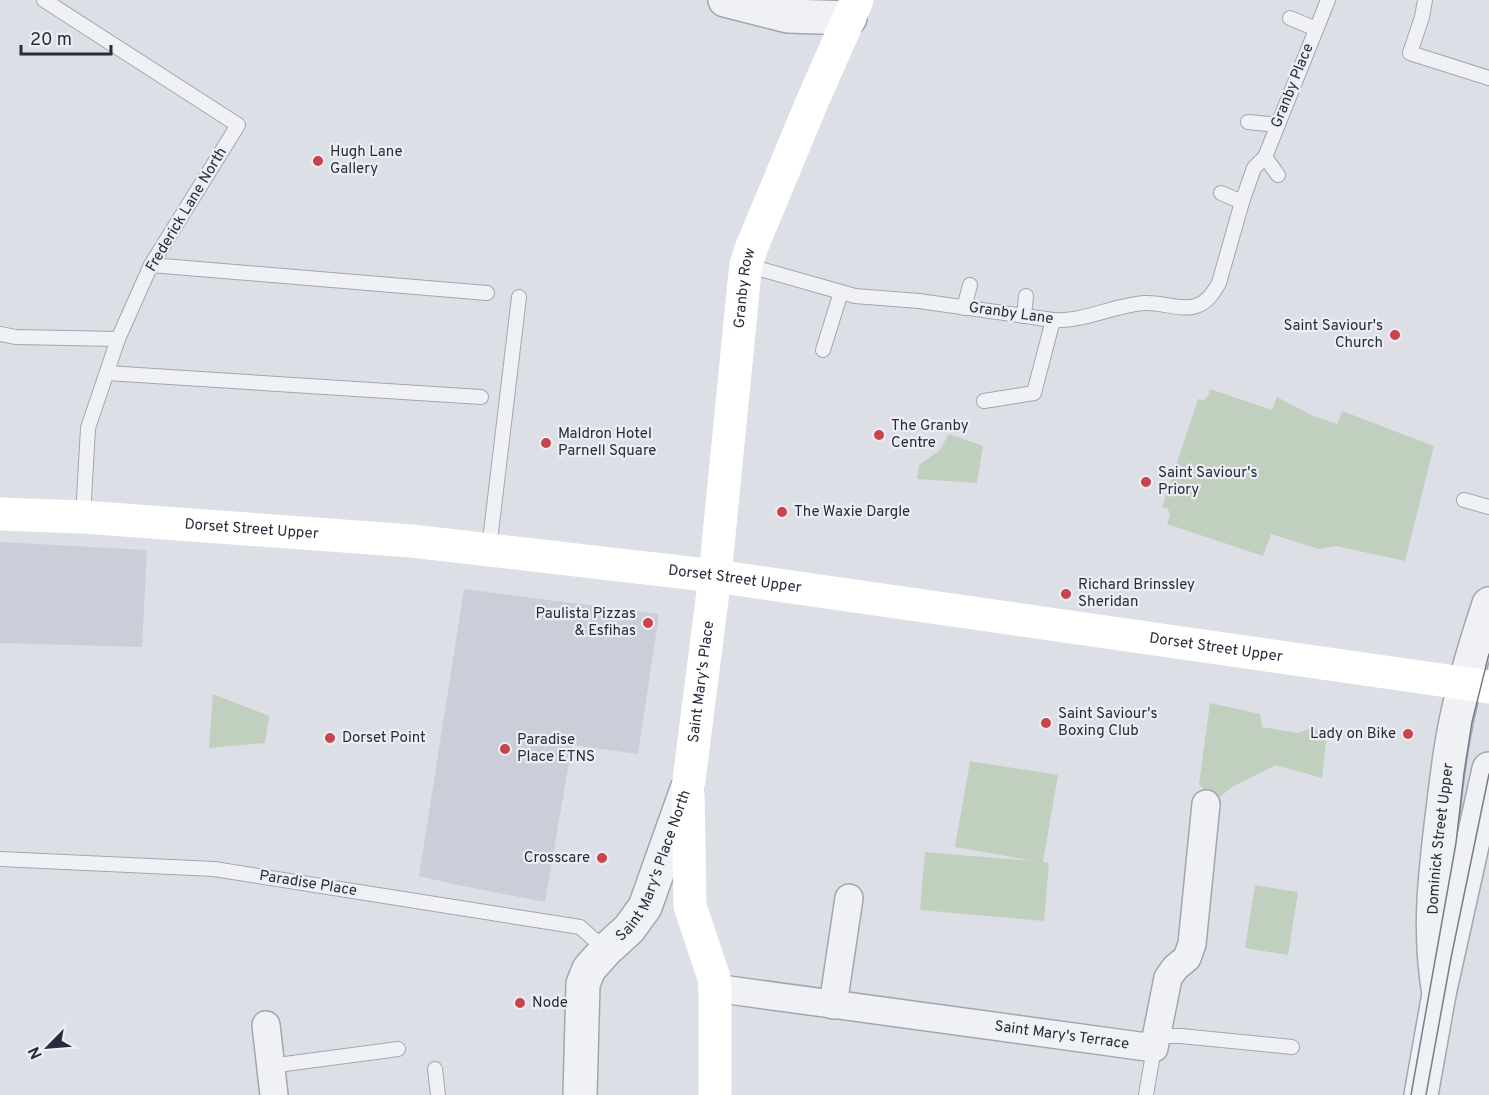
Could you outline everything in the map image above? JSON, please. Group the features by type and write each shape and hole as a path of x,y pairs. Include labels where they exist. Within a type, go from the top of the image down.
{"main road":[{"name":"Granby Row","path":"716,576 746,265 812,102 853,9"},
{"name":"Dorset Street Upper","path":"0,514 83,517 412,541 489,549 716,576 1477,685"},
{"name":"Saint Mary's Place","path":"688,788 716,576"},
{"name":"Saint Mary's Place North","path":"688,788 690,906 714,978 715,1095"}],"street":[{"path":"726,0 788,16 853,9"},
{"name":"Dominick Street Upper","path":"1440,994 1434,957 1432,914 1450,753 1477,685 1489,604"},
{"name":"Dominick Street Upper","path":"1421,1095 1440,994 1489,769"},
{"name":"Saint Mary's Place North","path":"580,1095 583,984 589,969 629,929 645,907 688,788"},
{"path":"1156,1042 1168,978 1187,958 1192,944 1206,804"},
{"path":"833,1005 849,898"},
{"name":"Saint Mary's Terrace","path":"715,990 1156,1042"},
{"path":"266,1025 274,1095"}],"lane":[{"name":"Frederick Lane North","path":"44,0 238,125 151,265 118,339 88,428 83,517"},
{"name":"Granby Place","path":"1254,168 1265,157 1328,0"},
{"path":"1425,0 1410,53 1489,78"},
{"path":"1290,18 1316,29"},
{"path":"1248,123 1278,125"},
{"path":"1265,157 1278,175"},
{"name":"Granby Lane","path":"746,265 855,296 919,300 1053,320 1079,319 1147,303 1187,308 1206,301 1219,283 1254,168"},
{"path":"1221,193 1242,202"},
{"path":"151,265 487,293"},
{"path":"964,308 970,285"},
{"path":"823,350 841,292"},
{"path":"1024,316 1026,296"},
{"path":"489,549 519,297"},
{"path":"984,401 1034,393 1053,320"},
{"path":"0,334 16,337 118,339"},
{"path":"107,373 481,397"},
{"path":"1464,500 1489,507"},
{"name":"Paradise Place","path":"0,859 214,869 580,927 606,950"},
{"path":"1146,1095 1156,1042 1181,1036 1292,1047"},
{"path":"270,1066 398,1049"},
{"path":"435,1069 438,1095"}],"shaded area":[{"path":"0,542 147,550 142,647 0,643"},
{"name":"Paradise Place ETNS","path":"464,589 659,614 638,754 572,745 545,902 419,876"}],"green space":[{"path":"1210,389 1272,410 1277,397 1311,415 1337,424 1342,411 1434,446 1405,561 1336,546 1319,549 1271,534 1263,556 1167,524 1170,515 1168,509 1162,507 1198,399 1203,400 1208,396"},
{"path":"949,434 983,446 977,483 917,479 919,465 939,451"},
{"path":"213,694 269,716 265,743 209,748"},
{"path":"1210,703 1260,714 1262,727 1298,733 1312,728 1327,733 1322,778 1276,765 1234,786 1214,801 1199,784"},
{"path":"970,761 1058,775 1043,862 1049,863 1044,921 920,910 925,852 1033,861 955,847"},
{"path":"1255,885 1298,892 1288,955 1245,948"}],"tram line":[{"path":"1411,1095 1456,843 1472,722 1489,654"},
{"path":"1426,1095 1451,958 1489,774"}],"place":[{"name":"Hugh Lane Gallery","path":"318,161"},
{"name":"Saint Saviour's Church","path":"1395,335"},
{"name":"The Granby Centre","path":"879,435"},
{"name":"Maldron Hotel Parnell Square","path":"546,443"},
{"name":"Saint Saviour's Priory","path":"1146,482"},
{"name":"The Waxie Dargle","path":"782,512"},
{"name":"Richard Brinssley Sheridan","path":"1066,594"},
{"name":"Paulista Pizzas & Esfihas","path":"648,623"},
{"name":"Saint Saviour's Boxing Club","path":"1046,723"},
{"name":"Lady on Bike","path":"1408,734"},
{"name":"Dorset Point","path":"330,738"},
{"name":"Paradise Place ETNS","path":"505,749"},
{"name":"Crosscare","path":"602,858"},
{"name":"Node","path":"520,1003"}]}
